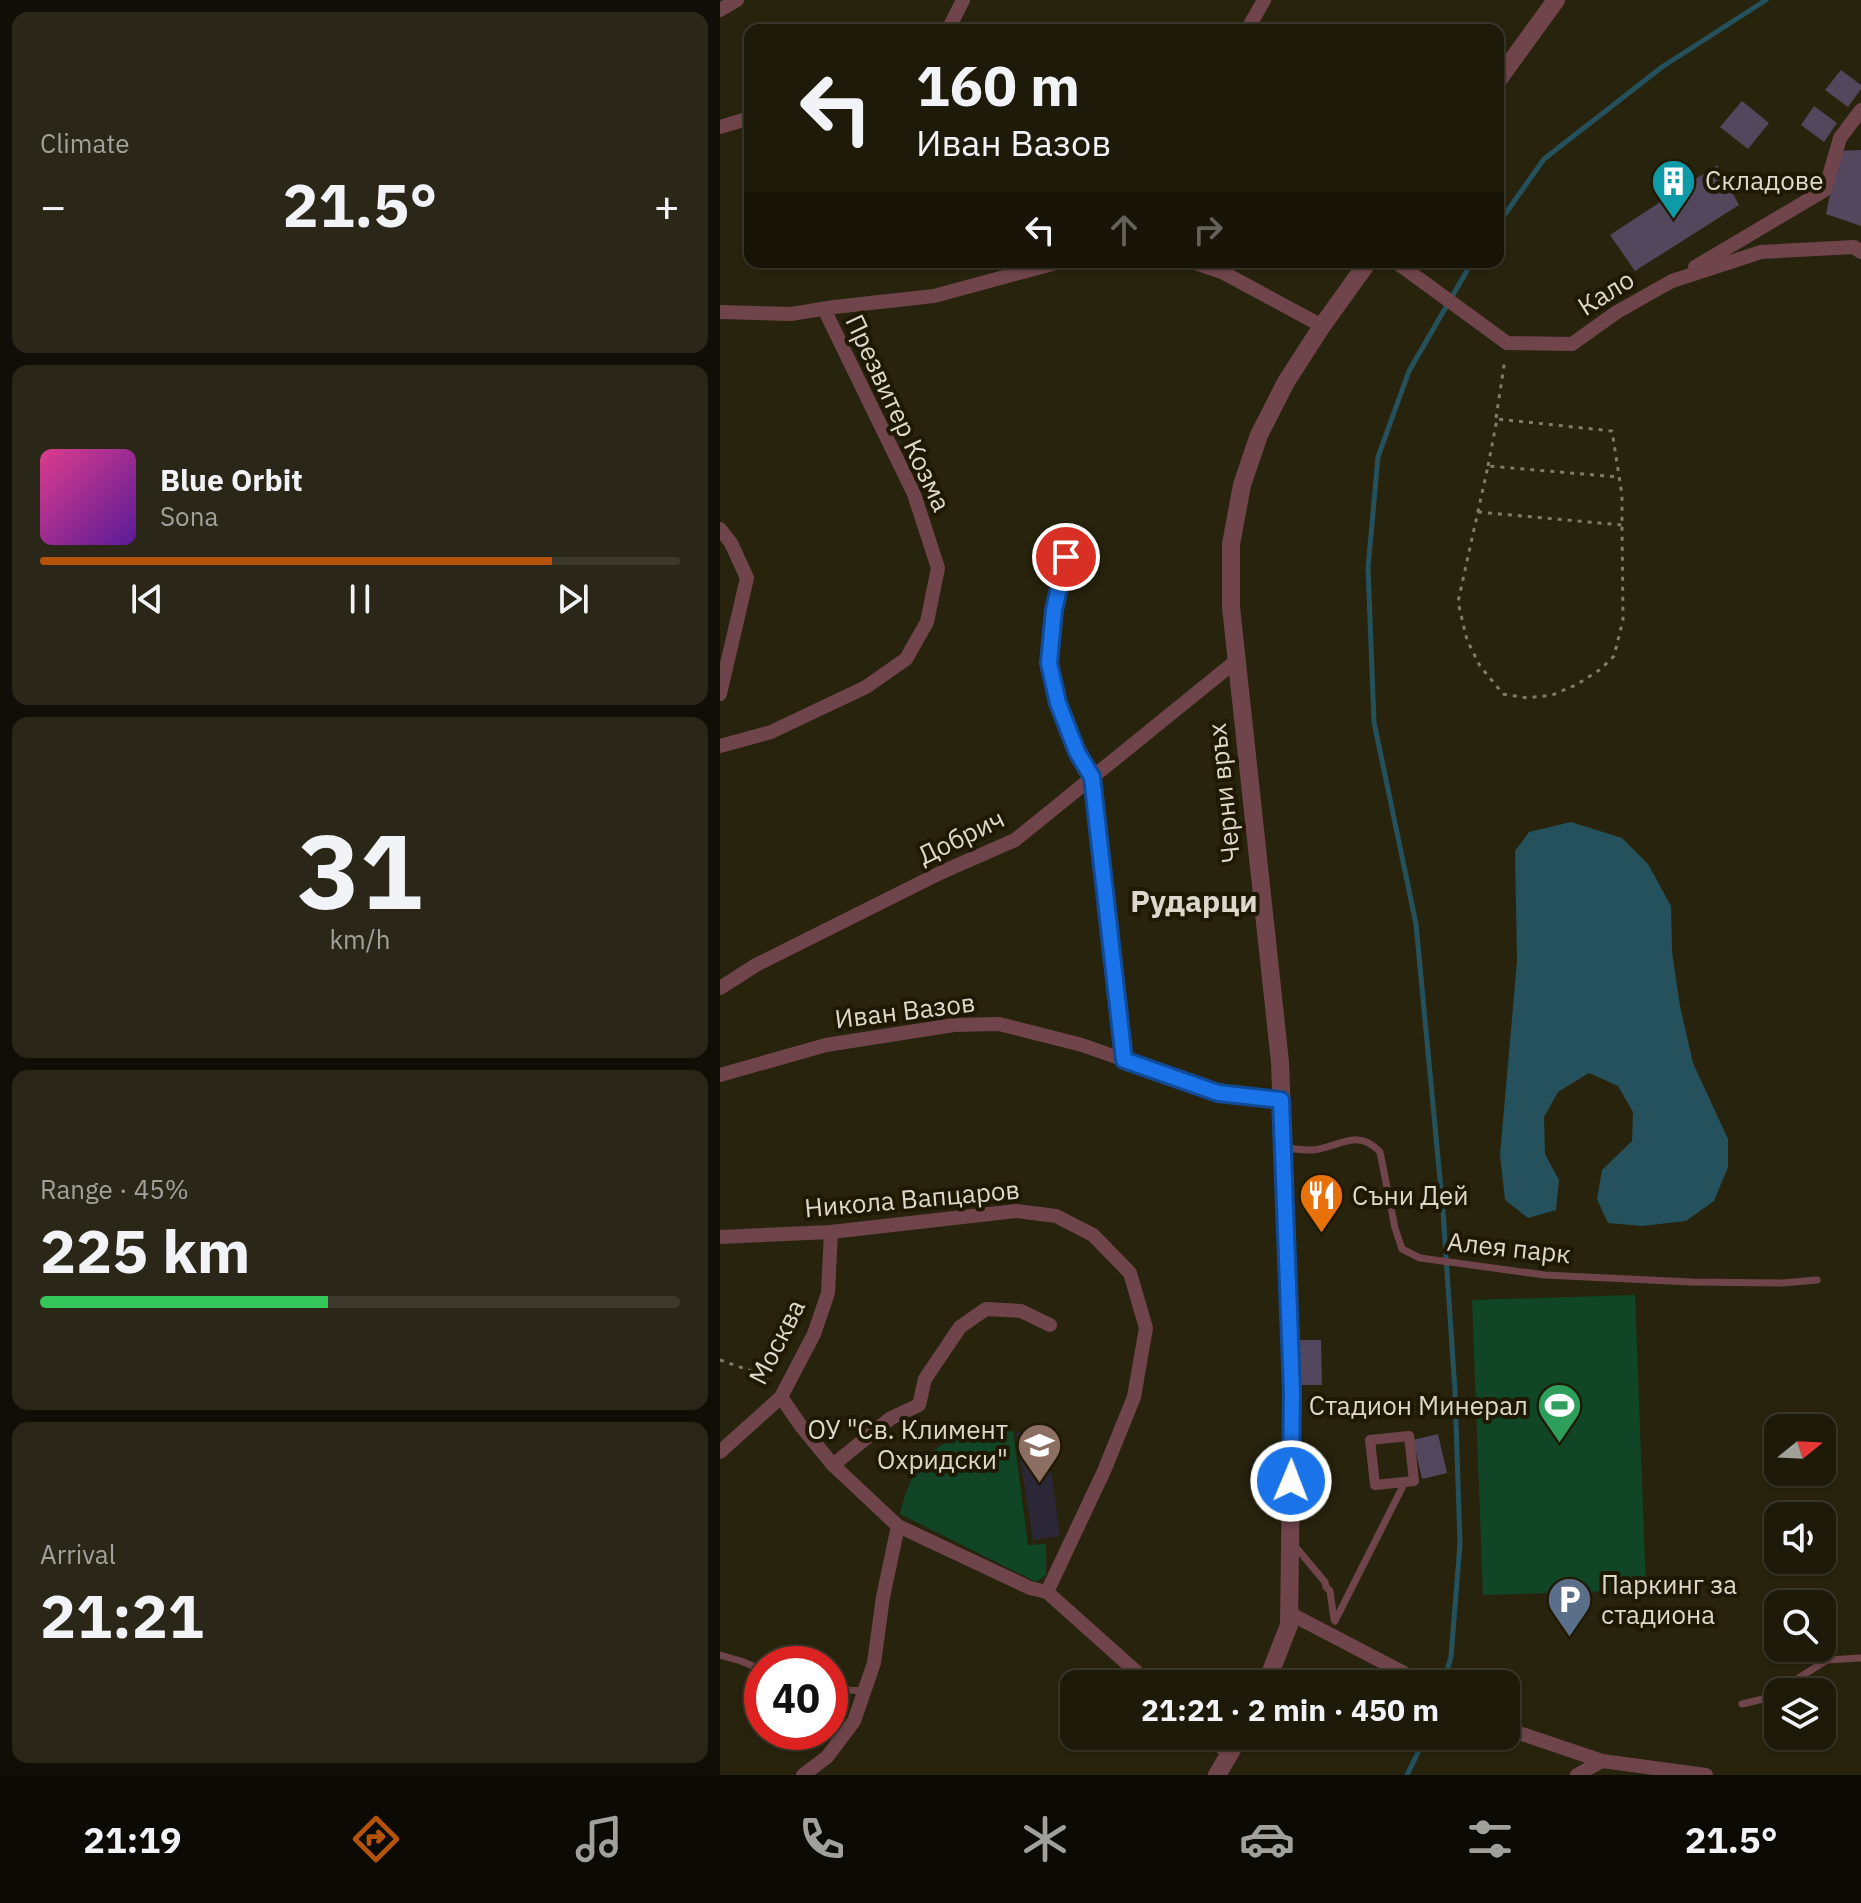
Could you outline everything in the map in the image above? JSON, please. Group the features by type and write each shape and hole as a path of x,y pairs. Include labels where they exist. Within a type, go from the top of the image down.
{"street":[{"path":"720,10 737,0"},
{"path":"951,24 963,0"},
{"path":"1250,24 1264,0"},
{"path":"1504,72 1556,0"},
{"path":"1672,281 1825,190 1840,138 1861,110"},
{"path":"720,127 744,120"},
{"name":"Кало","path":"1507,343 1572,344 1617,312 1672,281 1761,252 1854,247 1861,252"},
{"path":"720,312 791,314 934,296 1038,268"},
{"path":"1209,268 1322,326"},
{"name":"Черни връх","path":"1271,1670 1289,1625 1292,1392 1280,1062 1236,661 1231,607 1231,544 1242,485 1259,435 1286,382 1364,268"},
{"path":"1404,268 1507,343"},
{"name":"Презвитер Козма","path":"720,746 771,732 866,687 906,659 927,622 938,568 914,494 824,309"},
{"path":"720,529 731,543 747,578 724,663 720,694"},
{"path":"1066,557 1054,610 1049,663 1058,703 1077,752 1092,777 1124,1060"},
{"name":"Добрич","path":"720,988 756,965 942,872 1015,840 1236,661"},
{"name":"Иван Вазов","path":"720,1075 826,1045 954,1025 999,1024 1082,1045 1218,1093 1281,1100"},
{"name":"Никола Вапцаров","path":"720,1237 831,1232 1016,1211 1056,1216 1093,1235 1130,1273 1146,1328 1134,1397 1104,1471 1047,1592"},
{"name":"Москва","path":"720,1452 781,1397 814,1334 828,1293 831,1232"},
{"path":"833,1465 891,1418 919,1405 925,1379 960,1327 986,1309 1021,1311 1050,1325"},
{"path":"781,1397 833,1465 898,1526 1030,1588 1047,1592 1134,1670"},
{"path":"1409,1436 1414,1481 1405,1482 1375,1485 1370,1440 1409,1436"},
{"path":"803,1775 827,1757 854,1721 874,1663 883,1597 898,1526"},
{"path":"1289,1613 1398,1670"},
{"path":"1520,1733 1602,1761 1706,1775"},
{"path":"1225,1750 1229,1754"},
{"path":"1217,1775 1231,1750"},
{"path":"1577,1775 1602,1761"}],"lane":[{"name":"Алея парк","path":"1283,1148 1313,1150 1357,1139 1373,1144 1380,1152 1402,1249 1420,1258 1545,1275 1691,1282 1782,1283 1817,1280"},
{"path":"1290,1541 1325,1582 1330,1591 1335,1621 1405,1482"},
{"path":"720,1655 744,1662"},
{"path":"1742,1704 1767,1698 1827,1660 1861,1658"},
{"path":"848,1690 864,1691"}],"path":[{"path":"1495,421 1612,431 1622,495 1623,620 1614,656 1601,669 1576,685 1552,695 1527,698 1503,694 1480,666 1467,640 1458,602 1488,466 1507,343"},
{"path":"1488,466 1619,477"},
{"path":"1478,512 1622,525"},
{"path":"720,1360 763,1375 781,1397"}],"shaded area":[{"name":"ОУ \"Св. Климент Охридски\"","path":"1045,1428 1060,1536 1033,1540 1016,1433"}],"green space":[{"name":"Стадион Минерал","path":"1635,1295 1646,1590 1483,1595 1472,1300"},
{"path":"1013,1431 1028,1545 1046,1544 1046,1575 1036,1582 900,1514 915,1473 937,1449 962,1437"}],"water":[{"path":"1571,822 1622,838 1648,864 1671,906 1672,952 1693,1063 1728,1139 1728,1167 1714,1201 1686,1221 1642,1226 1608,1223 1597,1199 1602,1170 1632,1141 1633,1112 1618,1086 1589,1073 1558,1092 1544,1117 1545,1154 1559,1180 1556,1210 1528,1218 1505,1200 1500,1155 1517,961 1515,851 1529,832"}],"building":[{"path":"1841,70 1861,85 1848,107 1825,90"},
{"path":"1742,101 1769,123 1748,149 1720,127"},
{"path":"1814,106 1837,123 1824,142 1801,125"},
{"name":"Складове","path":"1861,150 1861,226 1826,214 1839,151"},
{"name":"Складове","path":"1717,165 1739,205 1635,271 1610,235"},
{"path":"1299,1340 1321,1340 1322,1385 1300,1385"},
{"path":"1438,1434 1447,1473 1422,1479 1413,1440"}],"waterway":[{"path":"1504,216 1544,159 1662,67 1766,0"},
{"path":"1447,1670 1451,1657 1460,1544 1455,1391 1443,1211 1416,924 1374,722 1368,568 1378,457 1409,371 1469,268"},
{"path":"1407,1775 1419,1750"}],"place":[{"name":"Складове","path":"1674,220"},
{"name":"Съни Дей","path":"1321,1235"},
{"name":"Стадион Минерал","path":"1559,1445"},
{"name":"ОУ \"Св. Климент Охридски\"","path":"1039,1484"},
{"name":"Паркинг за стадиона","path":"1570,1639"}],"district":[{"name":"Рударци","path":"1194,902"}],"route":[{"path":"1066,557 1054,610 1049,663 1058,703 1077,752 1092,777 1124,1060 1218,1093 1281,1100 1292,1392 1291,1481"}]}
